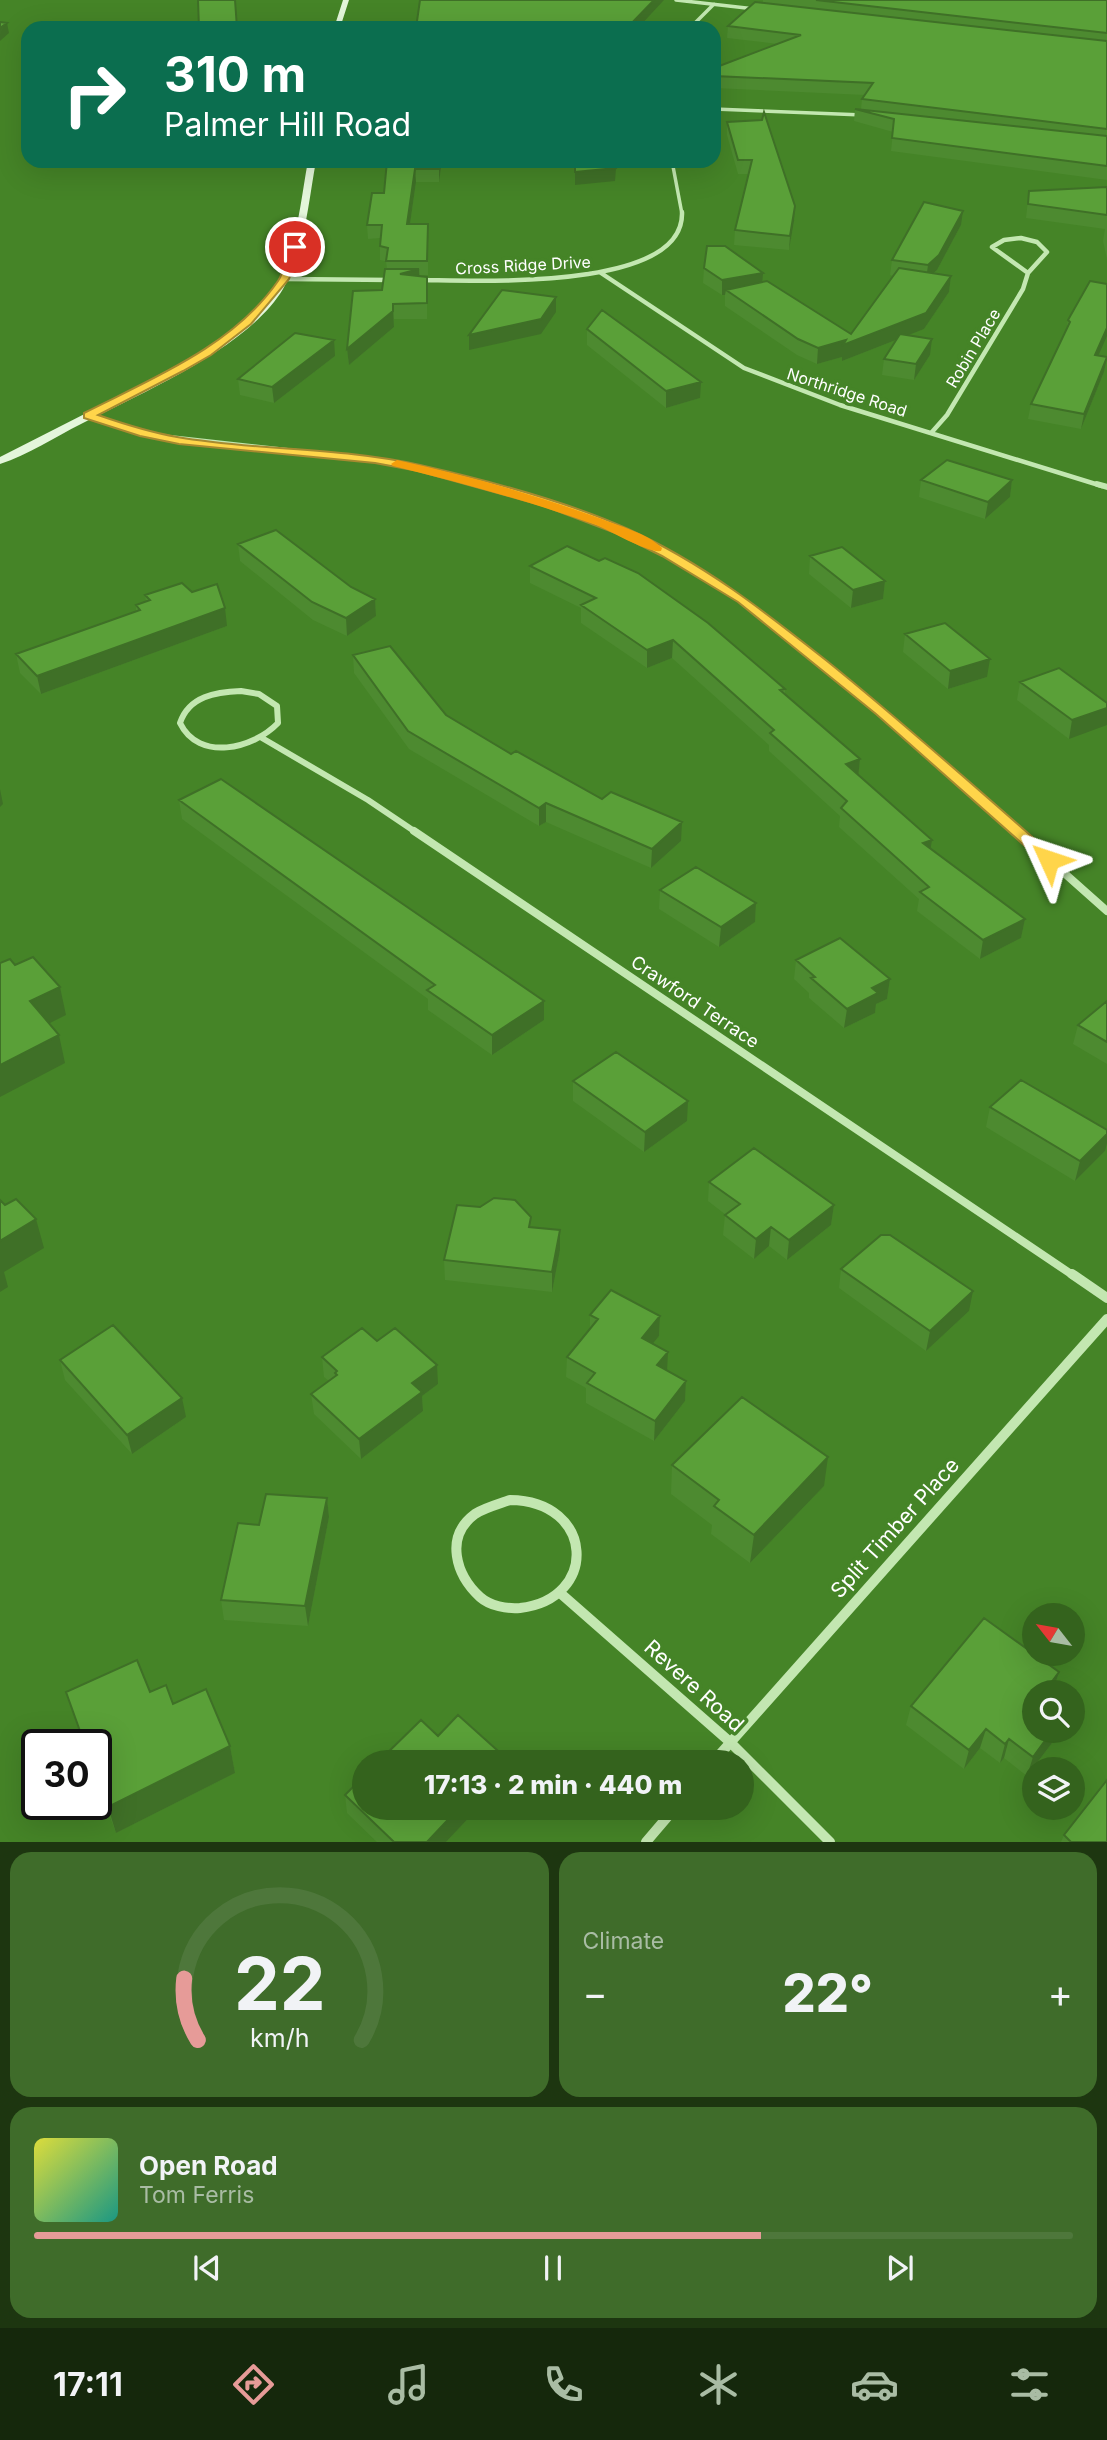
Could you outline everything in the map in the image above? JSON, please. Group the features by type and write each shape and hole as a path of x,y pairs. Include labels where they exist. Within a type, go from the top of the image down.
{"main road":[{"path":"339,21 346,0"},
{"path":"0,461 180,369 248,322 285,279 295,247 311,168"}],"street":[{"path":"676,0 767,10"},
{"path":"697,21 714,4"},
{"path":"721,109 780,109 875,116"},
{"name":"Cross Ridge Drive","path":"407,280 488,280 601,273 652,253 670,242 680,229 682,214 673,168"},
{"name":"Robin Place","path":"932,432 947,415 1003,323 1023,289 1028,273 1047,252 1046,247 1040,243 1010,239 996,242 992,247 1028,273"},
{"name":"Northridge Road","path":"601,273 744,368 840,405 1107,487"},
{"path":"285,279 393,280"},
{"path":"88,415 144,434 179,441 375,460 420,468 548,504 623,531 666,553 742,599 881,711 1107,911"},
{"path":"221,692 250,692 272,702 279,712 274,728 261,738 233,746 204,745 184,733 181,717 188,706 203,697 221,692"},
{"name":"Crawford Terrace","path":"261,738 368,800 1107,1298"},
{"name":"Split Timber Place","path":"723,1750 1107,1319"},
{"path":"524,1500 549,1508 568,1525 577,1547 574,1571 559,1592 549,1600 522,1609 481,1600 471,1592 457,1571 455,1547 459,1535 474,1516 497,1503 524,1500"},
{"name":"Revere Road","path":"559,1592 730,1742 830,1842"},
{"path":"646,1842 664,1820"}],"building":[{"path":"198,0 235,0 236,21 199,21"},
{"path":"420,0 654,0 634,21 417,21"},
{"path":"816,0 1107,0 1107,33"},
{"path":"755,2 1107,41 1107,129 862,99 873,83 721,76 721,65 801,35 728,26"},
{"path":"855,109 1107,136 1107,166 892,138 894,119"},
{"path":"764,112 795,206 790,236 735,230 752,160 738,160 727,122 762,120"},
{"path":"386,168 439,168 415,169 407,224 428,224 427,261 386,261 388,248 380,246 382,225 367,225 372,193 384,193"},
{"path":"575,168 616,168 575,172"},
{"path":"1107,187 1107,215 1028,204 1029,191"},
{"path":"924,202 963,211 939,255 928,265 892,260"},
{"path":"707,246 725,246 763,273 722,280 704,268"},
{"path":"899,268 951,276 926,313 843,345 846,340 818,348 798,339 726,290 767,281 851,334"},
{"path":"385,269 419,269 400,274 427,277 427,303 393,304 393,311 347,349 353,291 382,290"},
{"path":"1090,281 1107,284 1107,328 1095,355 1107,357 1084,414 1031,404 1070,322 1068,320"},
{"path":"502,290 556,297 541,319 469,335"},
{"path":"602,310 701,382 666,391 587,329"},
{"path":"295,333 334,340 272,387 238,379"},
{"path":"900,334 932,339 916,364 884,359"},
{"path":"947,460 1012,480 988,502 921,480"},
{"path":"276,530 351,587 375,599 346,618 312,602 238,544"},
{"path":"567,546 599,561 605,558 638,573 708,623 785,689 780,690 860,759 846,764 932,840 923,843 1025,919 983,940 920,892 929,887 841,808 847,801 770,733 774,730 673,640 647,650 581,605 596,598 530,566"},
{"path":"842,547 885,581 853,590 810,556"},
{"path":"182,583 192,592 217,584 225,608 37,676 16,654 140,610 136,605 150,600 145,595"},
{"path":"945,623 990,659 950,671 905,634"},
{"path":"390,646 446,715 511,754 516,751 602,799 611,792 682,822 652,849 546,803 539,808 408,731 353,655"},
{"path":"1059,668 1107,703 1107,708 1072,720 1020,682"},
{"path":"221,779 544,1001 492,1035 427,990 435,985 179,800"},
{"path":"696,867 756,903 721,927 660,890"},
{"path":"840,938 890,979 872,988 878,993 847,1009 811,978 815,977 796,960"},
{"path":"33,957 60,987 30,1001 59,1035 0,1065 0,963 10,959 15,965"},
{"path":"1107,1001 1107,1042 1078,1025"},
{"path":"616,1052 688,1101 645,1132 573,1081"},
{"path":"1021,1080 1107,1130 1107,1134 1080,1161 990,1107"},
{"path":"754,1148 834,1205 789,1240 771,1227 756,1239 725,1215 740,1204 709,1182"},
{"path":"494,1198 515,1200 531,1217 529,1227 560,1230 552,1272 444,1260 457,1205 480,1207"},
{"path":"16,1199 36,1219 0,1241 0,1200 5,1205"},
{"path":"881,1235 890,1235 973,1291 930,1331 841,1269"},
{"path":"611,1290 660,1316 642,1338 668,1352 657,1365 686,1381 655,1421 587,1383 595,1373 567,1357 598,1319 590,1315"},
{"path":"113,1325 182,1398 127,1435 60,1360"},
{"path":"362,1328 377,1341 395,1328 437,1365 412,1383 422,1392 359,1439 311,1394 337,1375 337,1371 322,1357"},
{"path":"742,1397 828,1457 754,1535 714,1506 719,1500 672,1465"},
{"path":"266,1494 327,1498 305,1606 221,1600 238,1523 259,1525"},
{"path":"984,1618 1022,1645 1022,1666 1051,1666 1059,1672 1053,1680 1022,1680 1022,1743 1043,1743 1033,1757 1009,1739 1005,1744 986,1729 969,1750 911,1706"},
{"path":"137,1660 150,1692 166,1685 173,1704 206,1689 230,1746 112,1805 112,1729 79,1729 66,1692"},
{"path":"458,1715 497,1750 390,1750 421,1720 438,1736"},
{"path":"1107,1780 1107,1842 1071,1842 1064,1835 1076,1820 1085,1820 1085,1808"},
{"path":"352,1788 352,1802 345,1795"},
{"path":"371,1820 448,1820 427,1842 394,1842"}],"slow traffic":[{"path":"397,464 467,479 548,504 623,531 656,548"}],"route":[{"path":"295,247 285,279 248,322 180,369 88,415 111,425 179,441 375,460 420,468 467,479 548,504 623,531 666,553 742,599 881,711 1049,860"}]}
